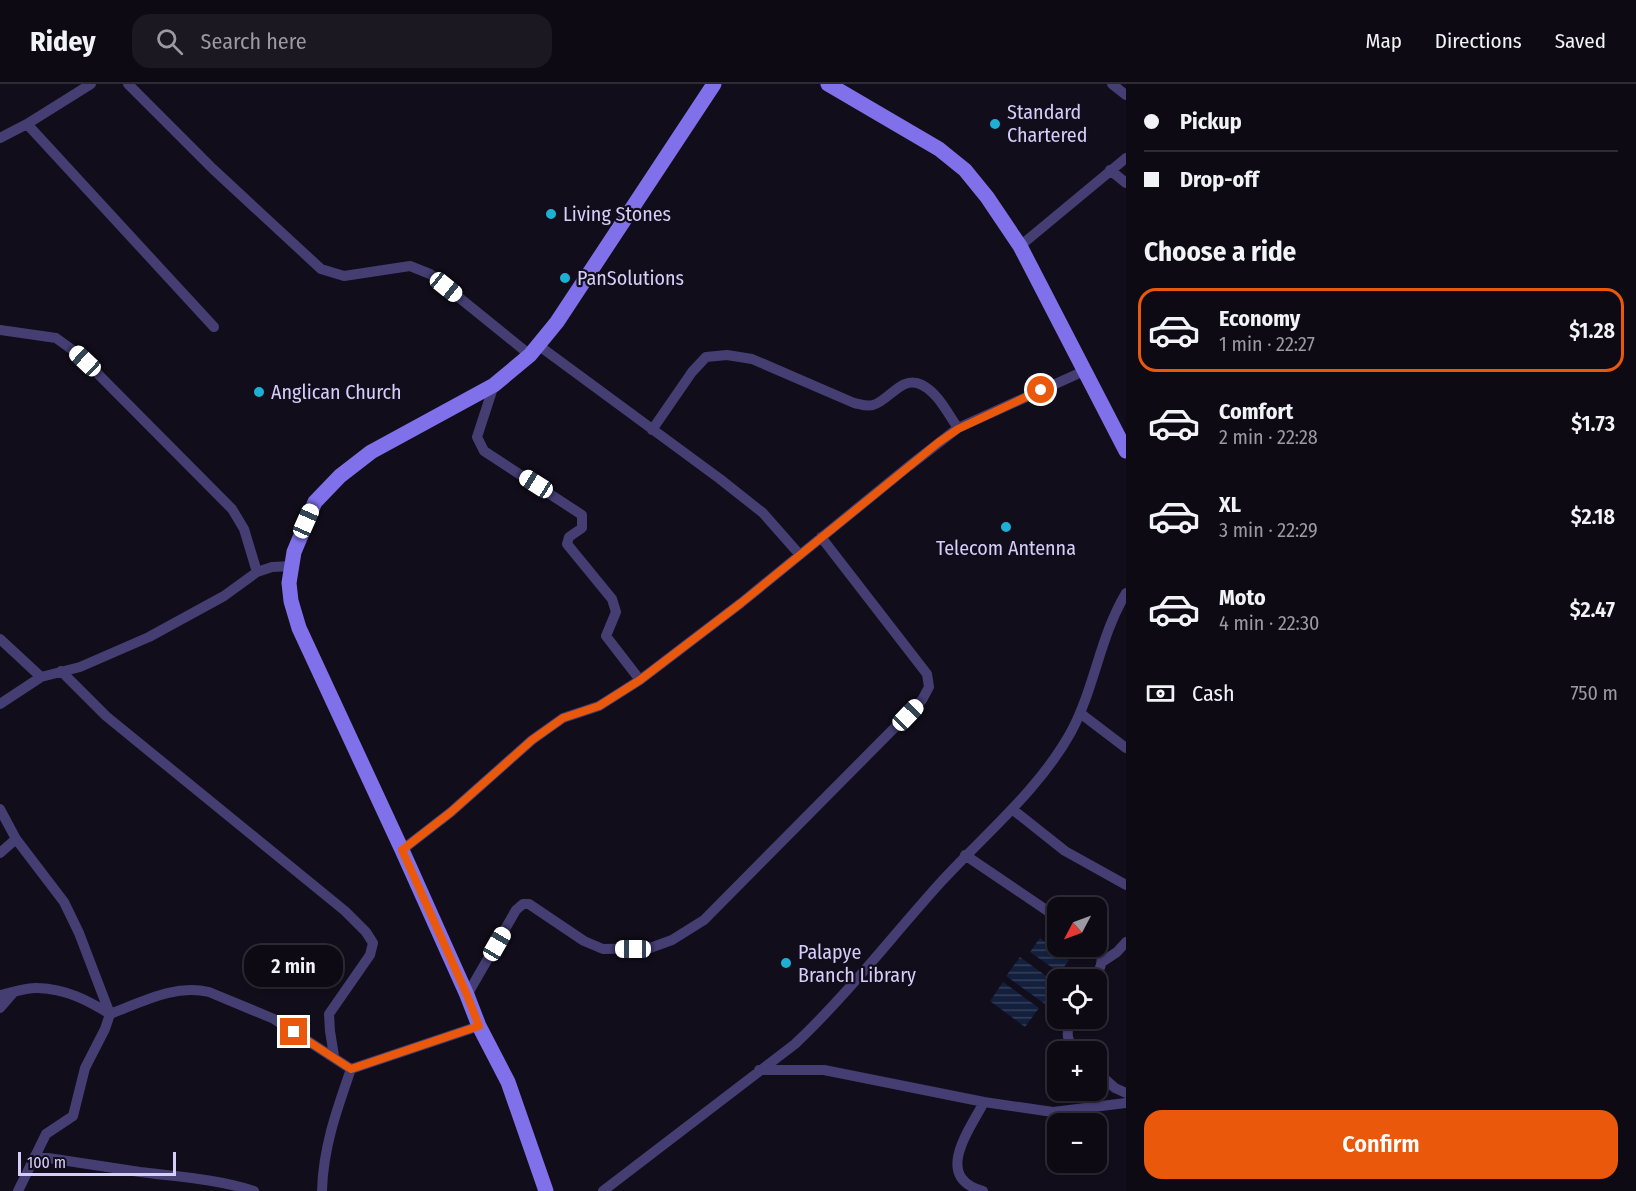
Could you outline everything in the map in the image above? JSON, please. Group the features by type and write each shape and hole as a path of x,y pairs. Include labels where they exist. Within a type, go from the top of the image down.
{"street":[{"path":"0,138 91,84"},
{"path":"128,84 213,169 321,269 344,276 410,266 430,274 534,350 720,479 763,513 800,555"},
{"path":"546,1191 508,1082 479,1026 402,850 299,628 291,601 292,566 298,540 315,502 340,476 371,452 494,385 534,350 557,322 714,84"},
{"path":"828,84 939,149 965,170 987,197 1020,246 1126,451"},
{"path":"1112,84 1126,95"},
{"path":"27,124 214,327"},
{"path":"1020,246 1126,158"},
{"path":"1110,170 1126,183"},
{"path":"0,330 56,338 95,371 232,509 244,529 258,572"},
{"path":"652,430 692,372 706,357 727,355 752,359 854,403 866,406 874,405 908,383 921,384 936,396 958,429"},
{"path":"402,850 451,812 539,734 563,718 599,706 640,680 741,603 958,429 1084,371"},
{"path":"494,385 477,437 484,451 582,515 582,528 569,537 567,544 612,598 616,612 606,636 640,680"},
{"path":"467,995 516,910 523,904 529,904 584,941 603,949 650,948 672,940 705,920 922,700 929,687 927,674 821,537"},
{"path":"0,704 41,677 80,667 149,637 224,596 258,572 272,567 292,566"},
{"path":"603,1191 795,1044 863,974 966,855 1034,784 1070,733 1080,713 1103,642 1116,609 1126,593"},
{"path":"0,639 41,677"},
{"path":"61,671 106,716 345,911 366,932 373,943 370,955 329,1014 334,1056"},
{"path":"1080,713 1126,748"},
{"path":"0,809 16,839 64,902 79,933 110,1014 85,1068 73,1116 46,1134 18,1191"},
{"path":"1012,809 1065,851 1126,885"},
{"path":"0,853 16,839"},
{"path":"966,855 1047,910"},
{"path":"1099,969 1102,962 1117,952 1126,942"},
{"path":"1101,957 1102,962"},
{"path":"0,994 36,987 81,996 110,1014"},
{"path":"110,1014 171,991 198,990 274,1019 351,1069"},
{"path":"0,1008 13,993"},
{"path":"351,1069 479,1026"},
{"path":"322,1191 323,1163 334,1115 351,1069"},
{"path":"759,1070 824,1070 984,1102 1053,1112 1126,1103"},
{"path":"1107,1081 1126,1093"},
{"path":"982,1191 964,1182 957,1174 956,1158 984,1102"},
{"path":"35,1156 142,1172 203,1178 254,1191"}],"water":[{"path":"1040,938 1047,943 1047,957 1065,957 1069,960 1063,969 1054,969 1030,952"},
{"path":"1020,957 1047,977 1045,1004 1006,976"},
{"path":"1003,982 1039,1008 1025,1027 990,1001"}],"place":[{"name":"Standard Chartered","path":"995,124"},
{"name":"Living Stones","path":"551,214"},
{"name":"PanSolutions","path":"565,278"},
{"name":"Anglican Church","path":"259,392"},
{"name":"Telecom Antenna","path":"1006,527"},
{"name":"Palapye Branch Library","path":"786,963"}],"route":[{"path":"294,1032 351,1069 479,1026 402,850 451,812 532,740 563,718 599,706 640,680 741,603 939,442 958,429 1041,390"}]}
